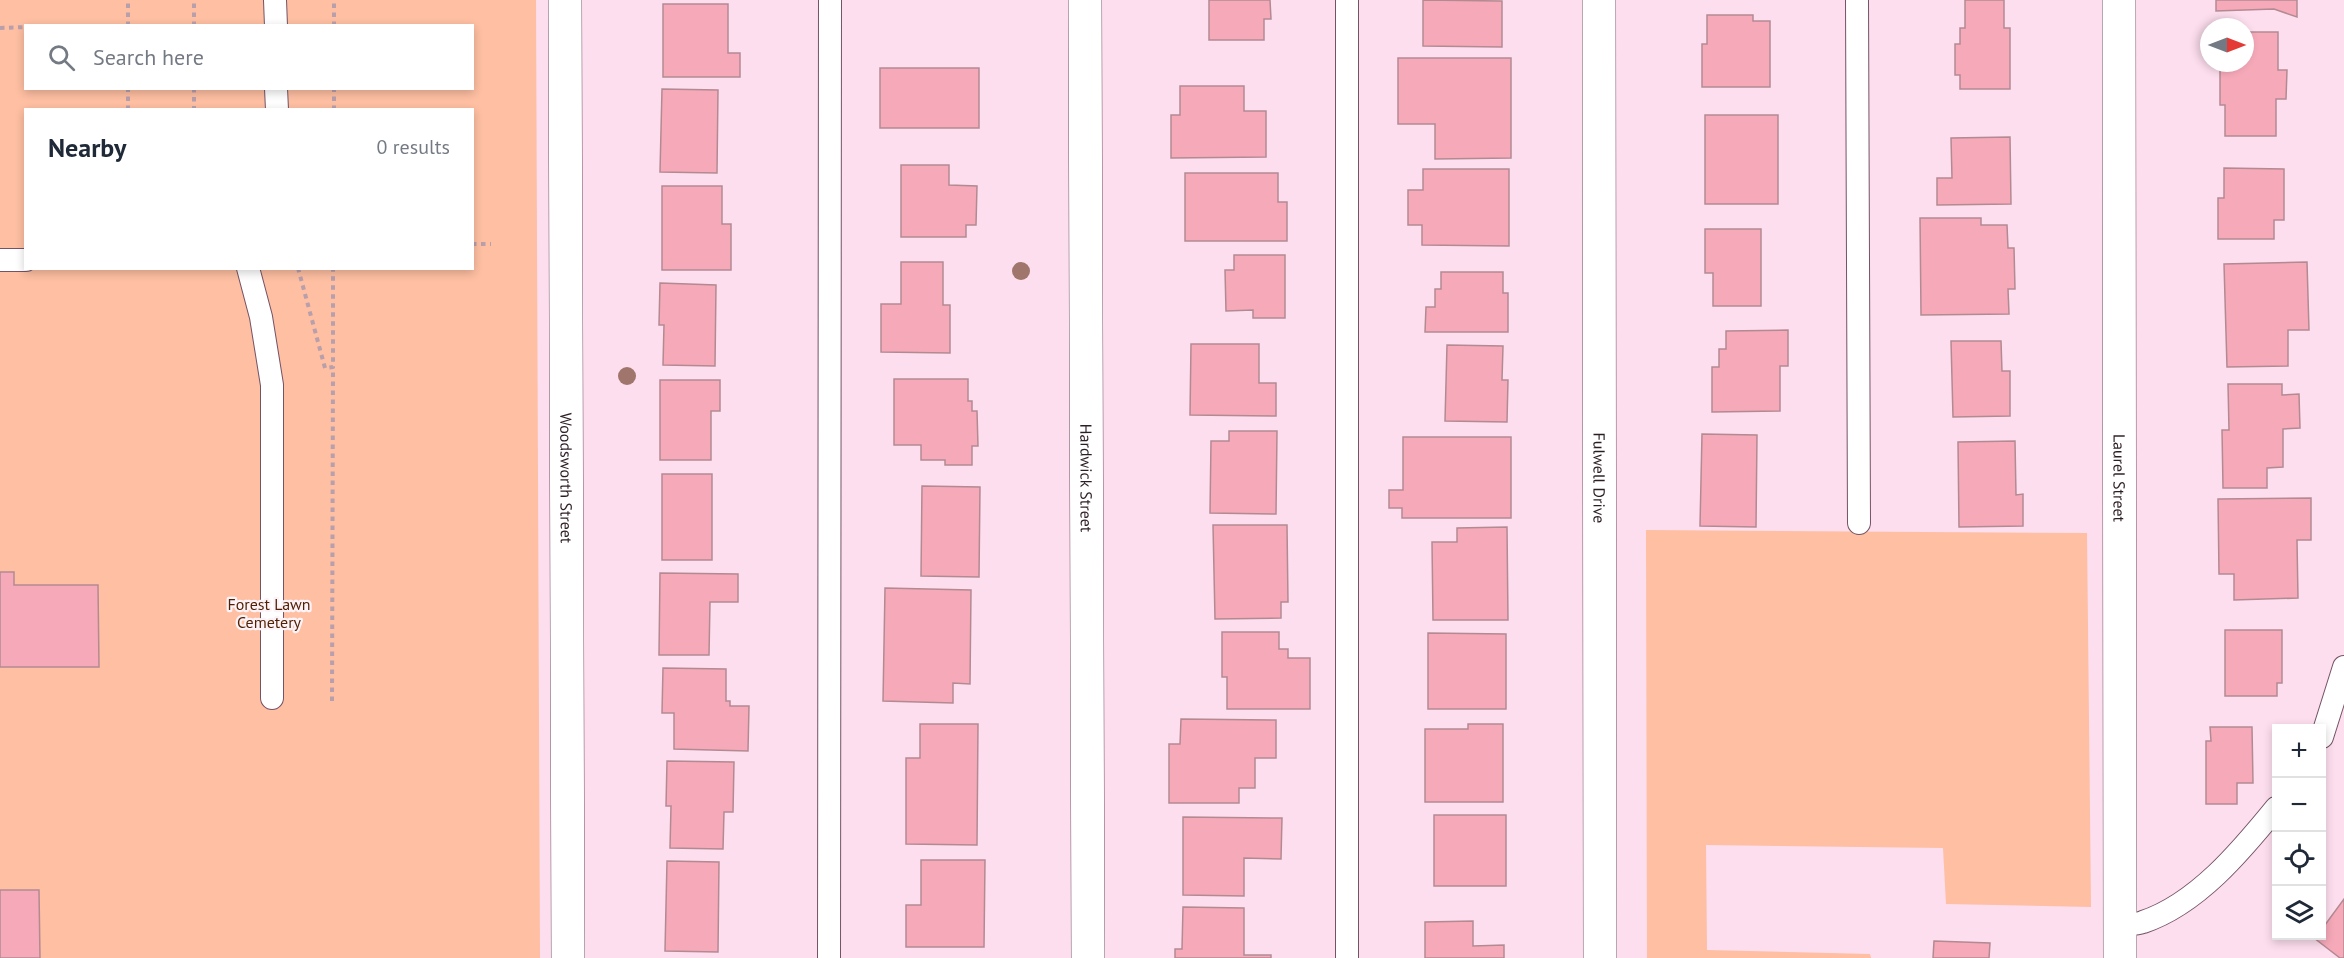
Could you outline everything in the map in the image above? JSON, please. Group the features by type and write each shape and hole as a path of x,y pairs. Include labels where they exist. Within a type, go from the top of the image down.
{"street":[{"name":"Woodsworth Street","path":"565,0 568,958"},
{"name":"Hardwick Street","path":"1084,0 1088,958"},
{"name":"Fulwell Drive","path":"1599,0 1600,958"},
{"name":"Laurel Street","path":"2119,0 2120,958"}],"lane":[{"path":"275,0 276,24"},
{"path":"830,0 830,958"},
{"path":"1347,0 1347,958"},
{"path":"1857,0 1859,523"},
{"path":"276,90 277,108"},
{"path":"0,260 24,260"},
{"path":"249,270 261,317 272,385 272,698"},
{"path":"2326,724 2344,667"},
{"path":"2120,924 2141,923 2171,908 2200,888 2238,854 2272,814"}],"path":[{"path":"128,0 128,24"},
{"path":"194,0 194,24"},
{"path":"334,0 334,24"},
{"path":"0,28 24,27"},
{"path":"128,90 128,108"},
{"path":"194,90 194,108"},
{"path":"334,90 334,108"},
{"path":"474,244 491,244"},
{"path":"299,270 325,368 333,367"},
{"path":"332,701 333,270"}],"green space":[{"name":"Forest Lawn Cemetery","path":"0,0 536,0 540,958 0,958"},
{"path":"1646,530 2087,533 2091,907 1946,904 1943,848 1706,845 1707,950 1870,954 1871,958 1647,958"}],"building":[{"path":"1209,0 1270,0 1271,19 1264,19 1264,40 1209,40"},
{"path":"1423,0 1502,1 1502,47 1423,46"},
{"path":"1965,0 2004,0 2004,28 2010,28 2010,89 1960,89 1960,75 1955,75 1955,44 1960,44 1960,28 1965,28"},
{"path":"2216,0 2297,0 2297,17 2274,9 2216,11"},
{"path":"663,4 728,4 728,53 740,53 740,77 663,77"},
{"path":"1707,15 1753,15 1753,21 1770,21 1770,87 1702,87 1702,44 1707,44"},
{"path":"2254,32 2278,32 2278,70 2287,70 2286,99 2276,99 2276,136 2225,136 2225,105 2220,105 2220,72 2254,72"},
{"path":"1398,58 1511,58 1511,158 1435,159 1435,124 1398,124"},
{"path":"880,68 979,68 979,128 880,128"},
{"path":"1180,86 1244,86 1244,111 1266,111 1266,157 1171,158 1171,115 1180,115"},
{"path":"662,89 718,90 717,173 660,172"},
{"path":"1705,115 1778,115 1778,204 1705,204"},
{"path":"2010,137 2011,204 1937,205 1937,178 1952,178 1951,138"},
{"path":"901,165 949,165 949,185 977,186 976,225 966,225 966,237 901,237"},
{"path":"2224,168 2284,169 2284,220 2274,220 2274,239 2218,239 2218,198 2224,198"},
{"path":"1423,169 1509,169 1509,246 1422,245 1422,225 1408,225 1408,190 1423,190"},
{"path":"1185,173 1278,173 1278,202 1287,202 1287,241 1185,241"},
{"path":"662,186 722,186 722,224 731,224 731,270 662,270"},
{"path":"1920,218 1981,218 1981,225 2007,225 2008,248 2014,248 2015,289 2008,289 2009,314 1921,315"},
{"path":"1705,229 1761,229 1761,306 1713,306 1713,273 1705,273"},
{"path":"1234,255 1285,255 1285,318 1253,318 1253,310 1226,311 1225,270 1234,270"},
{"path":"901,262 943,262 943,305 950,305 950,353 881,352 881,304 901,304"},
{"path":"2307,262 2309,330 2288,330 2288,366 2227,367 2224,264"},
{"path":"1441,272 1503,272 1503,293 1508,293 1508,332 1425,332 1426,307 1435,307 1435,289 1441,289"},
{"path":"660,283 716,285 715,366 663,365 664,325 659,325"},
{"path":"1788,330 1788,366 1780,366 1780,411 1712,412 1712,367 1719,367 1719,349 1726,349 1726,331"},
{"path":"1951,341 2001,341 2002,371 2010,371 2010,416 1953,417"},
{"path":"1191,344 1259,344 1259,383 1276,383 1276,416 1190,415"},
{"path":"1447,345 1503,346 1502,380 1508,380 1507,422 1445,421"},
{"path":"894,379 968,379 968,401 972,401 972,411 977,411 978,446 972,446 972,465 945,465 945,460 921,460 921,445 894,445"},
{"path":"660,380 720,380 720,411 711,411 711,460 660,460"},
{"path":"2228,384 2282,384 2282,395 2299,394 2300,428 2283,429 2283,467 2267,468 2267,488 2223,488 2222,430 2229,430"},
{"path":"1229,431 1277,431 1276,514 1210,513 1211,441 1229,441"},
{"path":"1702,434 1757,435 1756,527 1700,526"},
{"path":"1403,437 1511,437 1511,518 1402,518 1402,508 1389,508 1389,490 1403,490"},
{"path":"2015,441 2016,495 2023,494 2023,526 1959,527 1958,442"},
{"path":"662,474 712,474 712,560 662,560"},
{"path":"922,486 980,487 979,577 921,576"},
{"path":"2311,498 2311,540 2297,540 2298,598 2234,600 2234,574 2219,574 2218,499"},
{"path":"1213,525 1287,525 1288,602 1281,602 1281,618 1215,619"},
{"path":"1507,527 1508,620 1433,620 1432,542 1457,542 1457,528"},
{"path":"0,572 14,572 14,585 98,585 99,667 0,667"},
{"path":"660,573 738,574 738,602 710,602 709,655 659,655"},
{"path":"885,588 971,590 970,684 953,683 953,703 883,701"},
{"path":"2225,630 2282,630 2282,683 2277,683 2277,696 2225,696"},
{"path":"1222,632 1279,632 1279,649 1288,649 1288,658 1310,658 1310,709 1227,709 1227,677 1222,677"},
{"path":"1428,633 1506,634 1506,709 1428,709"},
{"path":"663,668 726,669 726,701 730,701 730,706 749,706 748,751 674,749 674,713 662,713"},
{"path":"1181,719 1276,720 1276,758 1255,758 1255,788 1239,788 1239,803 1169,803 1169,744 1180,744"},
{"path":"920,724 978,724 977,845 906,844 906,758 920,758"},
{"path":"1468,724 1503,724 1503,802 1425,802 1425,729 1468,729"},
{"path":"2210,727 2252,727 2253,783 2237,783 2237,804 2206,804 2206,741 2211,741"},
{"path":"667,761 734,762 733,812 724,812 723,849 670,848 671,806 666,806"},
{"path":"1434,815 1506,815 1506,886 1434,886"},
{"path":"1183,817 1282,818 1281,859 1244,858 1244,896 1183,895"},
{"path":"921,860 985,860 984,947 906,947 906,905 921,905"},
{"path":"667,861 719,862 718,952 665,951"},
{"path":"0,890 39,890 40,958 0,958"},
{"path":"2344,899 2344,958 2340,958 2317,940 2326,940 2326,924"},
{"path":"1183,907 1244,908 1244,955 1271,955 1271,958 1175,958 1175,949 1182,949"},
{"path":"1473,921 1473,946 1504,945 1504,958 1425,958 1425,922"},
{"path":"1934,941 1990,943 1989,958 1933,958"}]}
